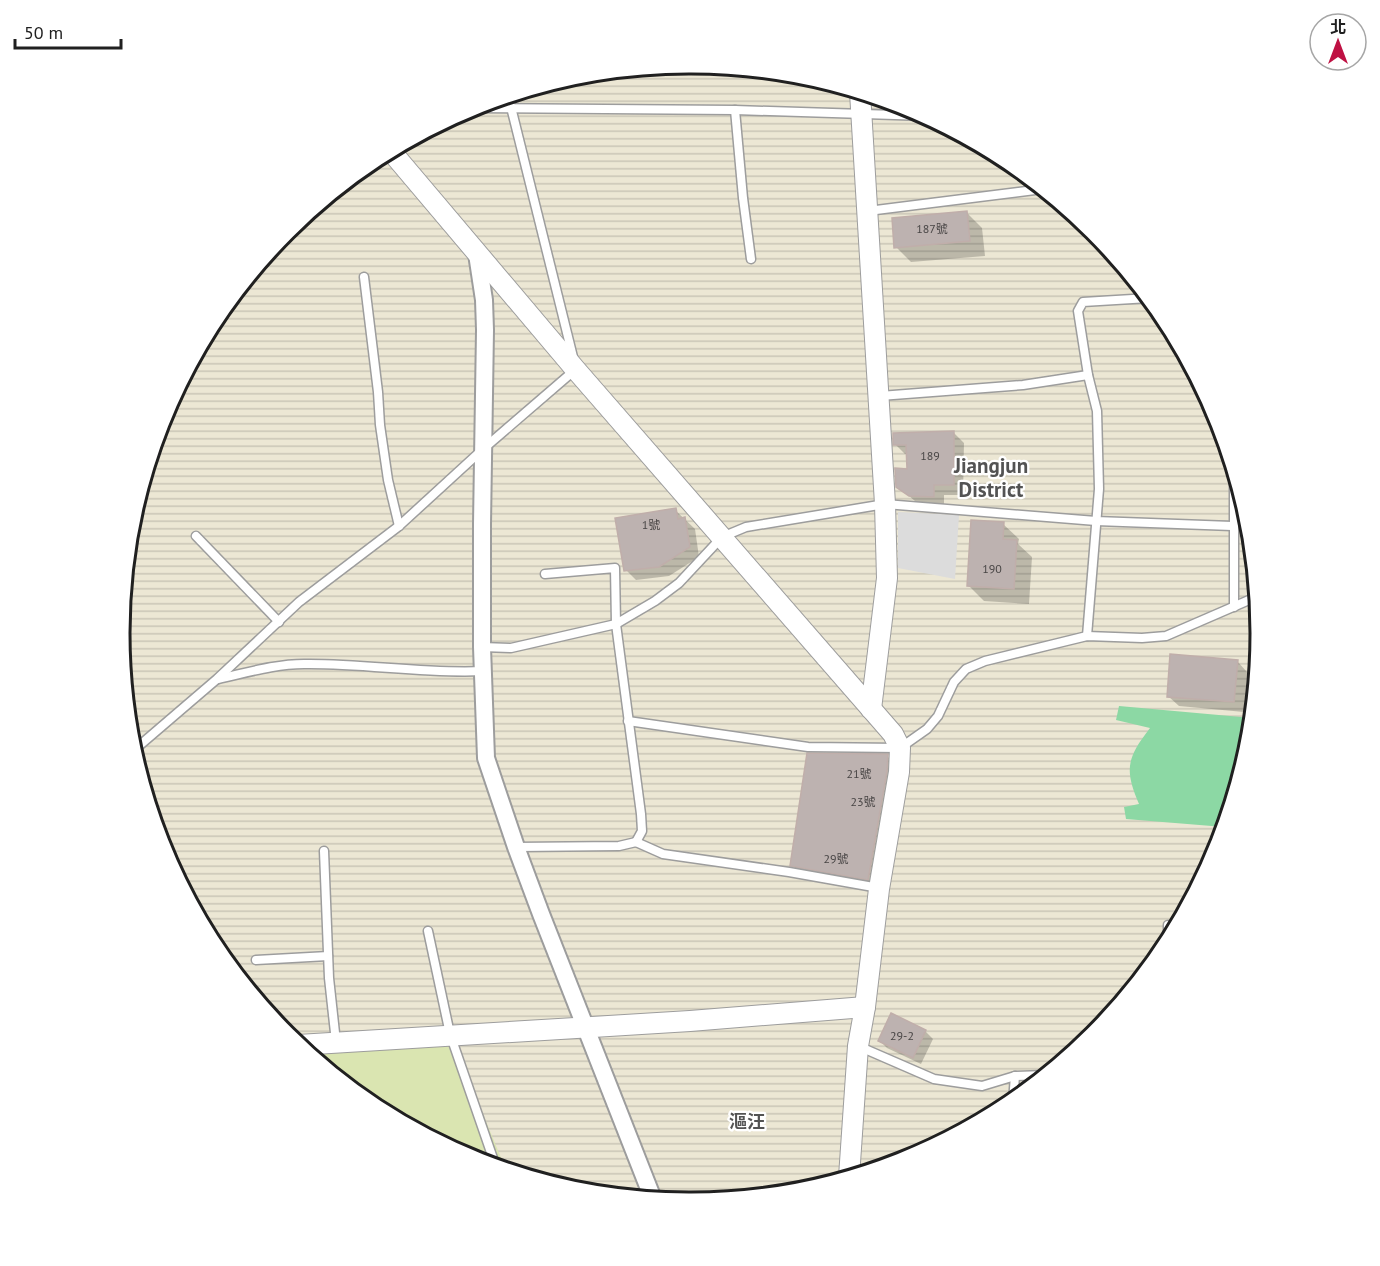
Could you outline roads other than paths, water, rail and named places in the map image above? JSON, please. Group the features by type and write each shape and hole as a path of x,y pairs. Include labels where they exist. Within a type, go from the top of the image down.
{"street":[{"path":"861,100 885,504 887,578 871,709"},
{"path":"396,157 576,370 893,734 900,748 899,772 879,889 858,1046 850,1169"},
{"path":"477,254 484,300 482,647 486,758 516,848 650,1191"},
{"path":"314,1048 336,1042 865,1007"}],"lane":[{"path":"141,744 217,679 299,602 399,526 482,450 576,370 510,103"},
{"path":"497,108 735,110 903,116"},
{"path":"735,110 751,259"},
{"path":"867,212 1033,190"},
{"path":"364,277 380,425 388,480 399,526"},
{"path":"1087,636 1099,489 1097,411 1088,375 1078,311 1083,302 1139,299"},
{"path":"878,396 1023,384 1088,375"},
{"path":"1233,500 1234,607"},
{"path":"482,647 511,648 616,624 655,601 679,583 722,537 746,527 885,504 1096,521 1232,526"},
{"path":"196,536 279,622"},
{"path":"545,574 615,568 616,624 641,814 642,831 636,842"},
{"path":"628,721 808,747 900,748 927,729 938,716 954,682 966,669 985,661 1087,636 1142,638 1166,636 1248,601"},
{"path":"217,679 266,668 303,664 454,672 483,671"},
{"path":"516,848 619,846 636,842 663,854 789,872 879,889"},
{"path":"324,851 328,956 336,1042"},
{"path":"428,931 450,1034 492,1156"},
{"path":"256,960 328,956"},
{"path":"858,1046 934,1079 982,1086 1015,1076 1033,1075"},
{"path":"1014,1089 1015,1076"}],"district":[{"name":"Jiangjun District","path":"991,478"},
{"name":"漚汪","path":"747,1122"}]}
